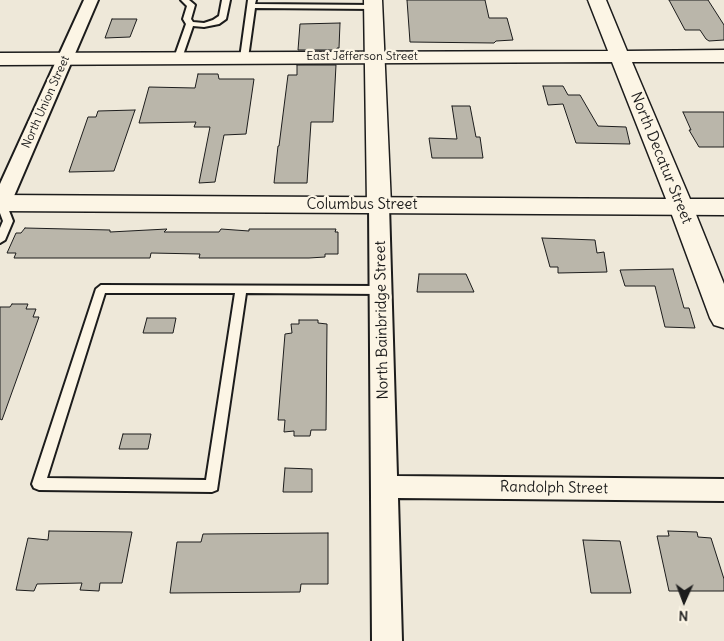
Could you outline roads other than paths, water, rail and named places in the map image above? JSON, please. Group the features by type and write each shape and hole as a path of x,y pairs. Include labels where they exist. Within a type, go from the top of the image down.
{"main road":[{"name":"North Decatur Street","path":"597,0 724,318"},
{"name":"North Bainbridge Street","path":"373,4 379,205"},
{"name":"East Jefferson Street","path":"0,59 724,56"},
{"name":"Columbus Street","path":"0,203 724,207"}],"street":[{"name":"North Union Street","path":"0,203 66,58 90,0"},
{"name":"North Bainbridge Street","path":"379,205 387,641"},
{"name":"Randolph Street","path":"385,487 724,490"}],"lane":[{"path":"178,58 190,24 187,19 191,5 186,0"},
{"path":"190,24 204,25 216,22 223,17 226,0"},
{"path":"313,7 329,0"},
{"path":"244,58 252,3 280,3 313,7 373,4"},
{"path":"0,203 8,222 0,240"},
{"path":"241,289 212,486 40,484 101,289 241,289 381,290"}]}
